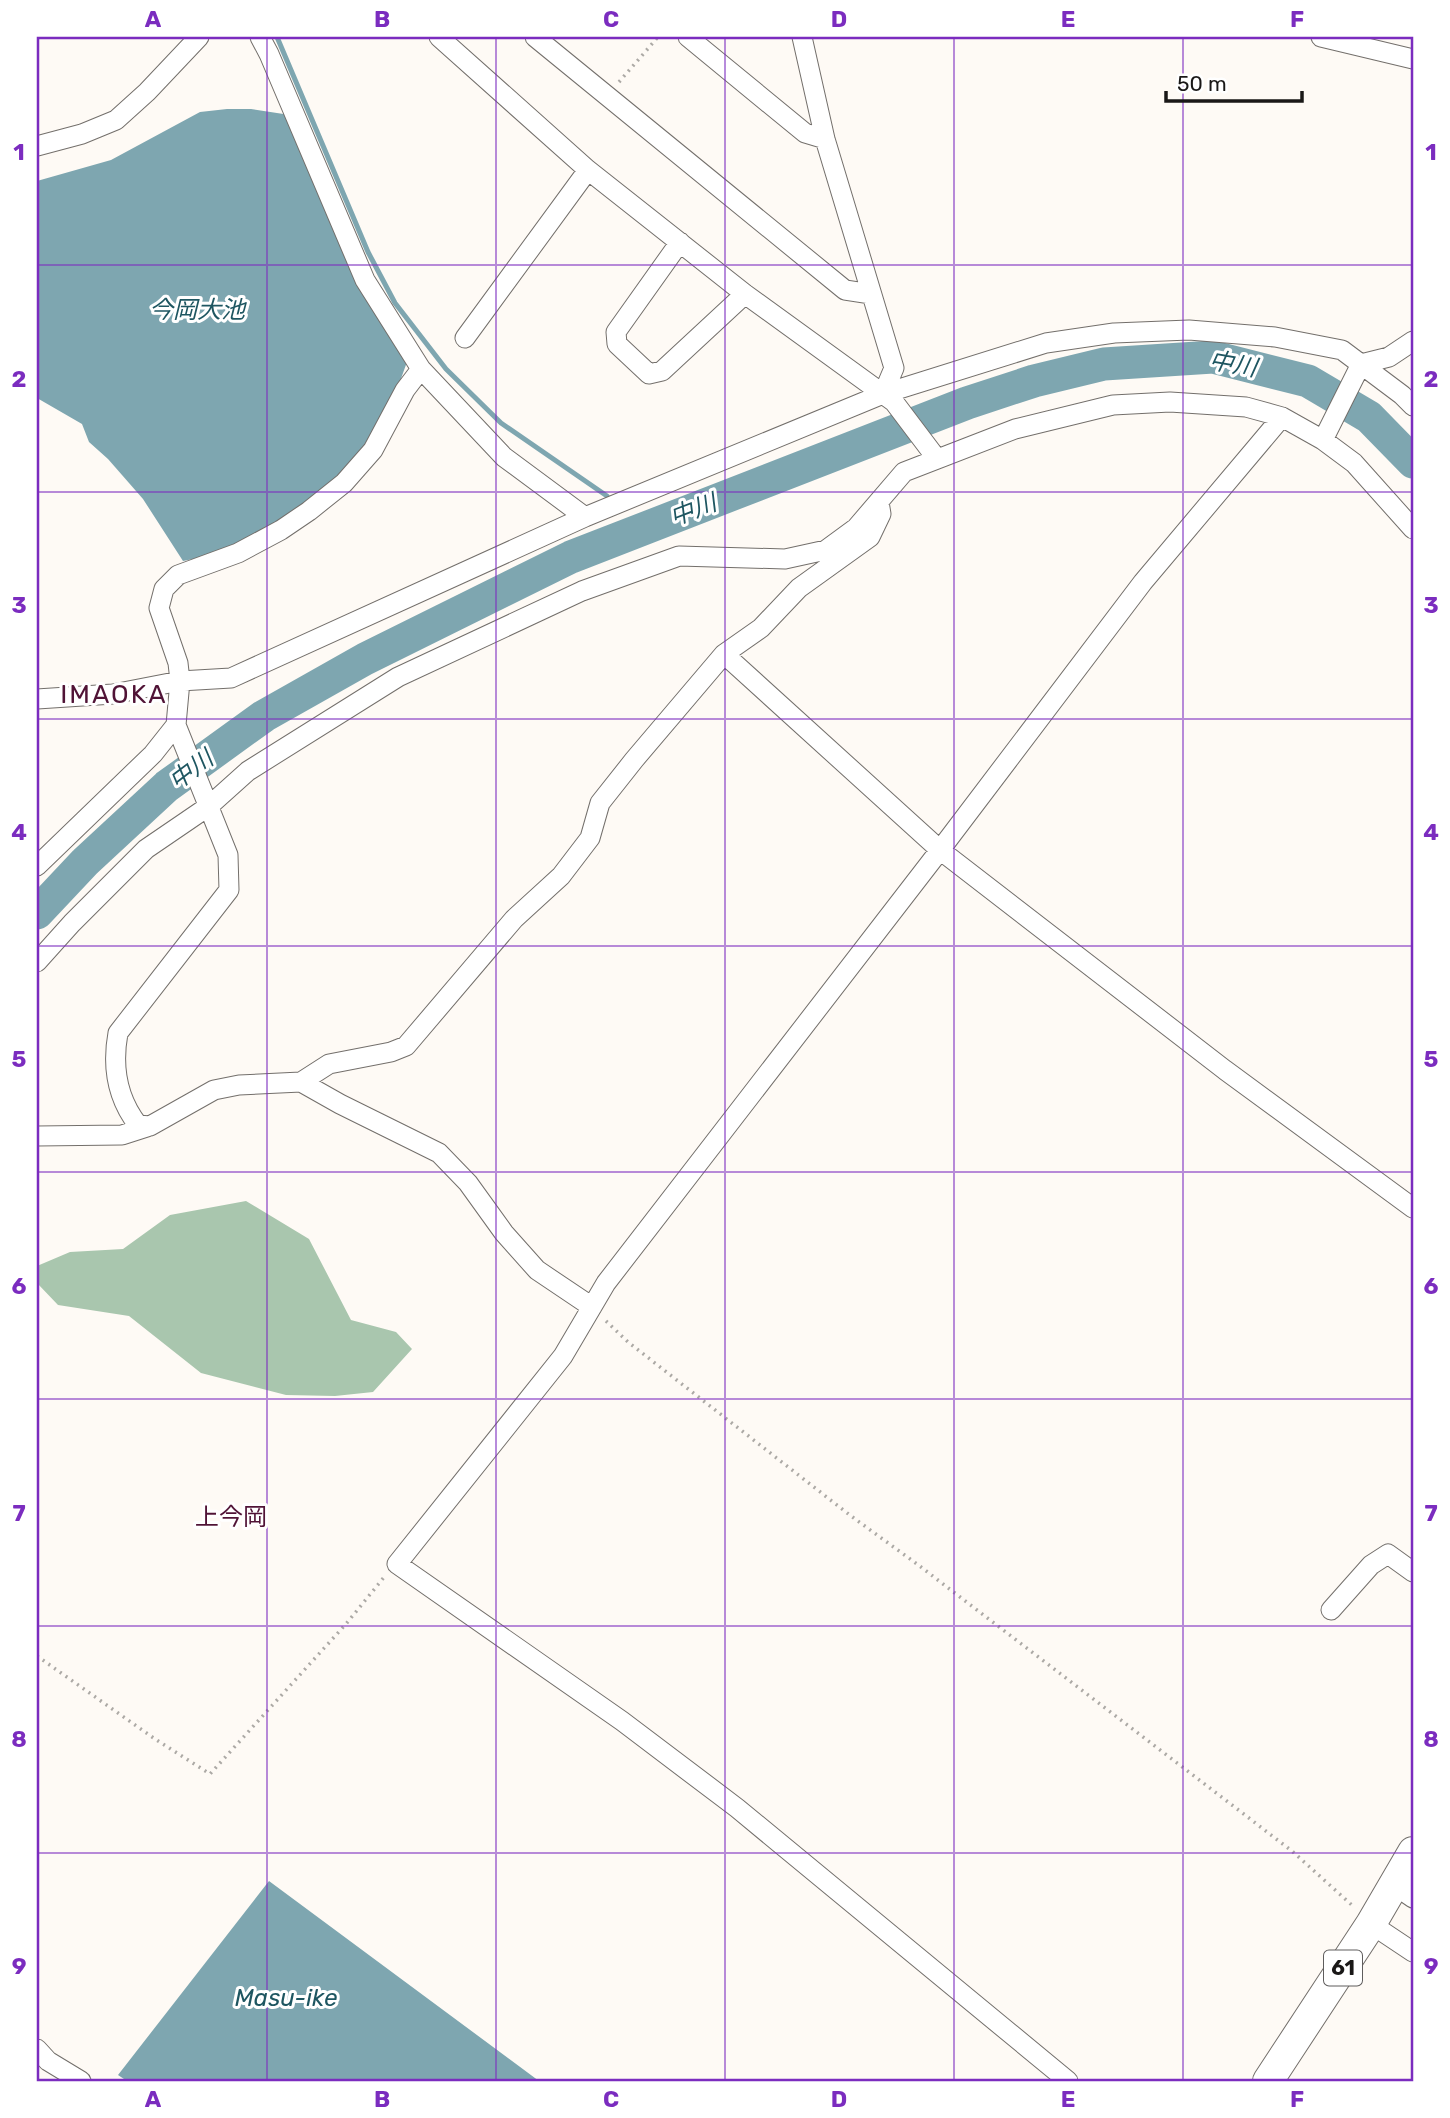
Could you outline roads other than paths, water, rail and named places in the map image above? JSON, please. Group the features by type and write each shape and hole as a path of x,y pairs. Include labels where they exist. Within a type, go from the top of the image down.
{"main road":[{"name":"61","path":"1268,2081 1371,1924 1404,1891 1413,1852"}],"street":[{"path":"37,146 82,134 116,120 147,92 199,37"},
{"path":"260,37 365,280 421,369 504,457 585,517"},
{"path":"439,37 588,170 745,294 888,398 933,453"},
{"path":"535,37 845,290 871,294"},
{"path":"688,37 805,133 825,139"},
{"path":"802,37 825,139 894,368 888,398"},
{"path":"1321,37 1413,59"},
{"path":"465,338 588,170"},
{"path":"680,242 616,332 617,344 649,374 662,371 745,294"},
{"path":"37,699 113,694 180,681 231,678 585,517 888,398 1046,343 1114,333 1189,330 1275,337 1342,350 1413,405"},
{"path":"1323,440 1361,364 1389,357 1413,341"},
{"path":"150,1126 138,1125 125,1109 115,1054 118,1033 229,890 228,855 178,729 178,663 159,608 164,589 177,575 238,553 281,530 344,483 373,450 405,390 421,369"},
{"path":"37,962 146,849 209,806 248,771 398,677 582,592 680,556 785,559 826,550 856,528 904,472 933,453 1113,405 1170,402 1246,407 1282,417 1323,440 1354,463 1413,529"},
{"path":"1068,2081 737,1808 622,1721 397,1564 563,1356 606,1283 1143,582 1282,417"},
{"path":"37,1136 122,1135 150,1126 214,1090 239,1085 301,1082 329,1064 391,1052 406,1046 514,919 561,876 590,838 600,803 724,654 761,628 799,588 870,537 881,514 879,501"},
{"path":"724,654 940,850 1225,1070 1413,1208"},
{"path":"37,866 178,729"},
{"path":"301,1082 439,1153 468,1183 504,1233 537,1270 592,1307"},
{"path":"1331,1610 1371,1564 1388,1554 1413,1572"},
{"path":"1371,1924 1413,1952"},
{"path":"41,2061 81,2081"}],"water":[{"name":"今岡大池","path":"251,109 290,115 407,362 395,395 380,421 349,468 329,486 251,541 218,554 183,561 143,499 108,459 89,442 82,424 37,398 37,181 111,160 200,112"},
{"name":"Masu-ike","path":"269,1881 539,2081 127,2081 118,2075"}],"waterway":[{"path":"277,37 368,252 395,303 446,369 501,423 607,496"},
{"name":"中川","path":"37,913 85,862 167,786 264,716 365,659 571,557 967,403 1034,381 1104,364 1213,357 1308,381 1369,417 1413,462"},
{"path":"639,517 652,525"}],"district":[{"name":"IMAOKA","path":"114,694"},
{"name":"上今岡","path":"231,1517"}]}
